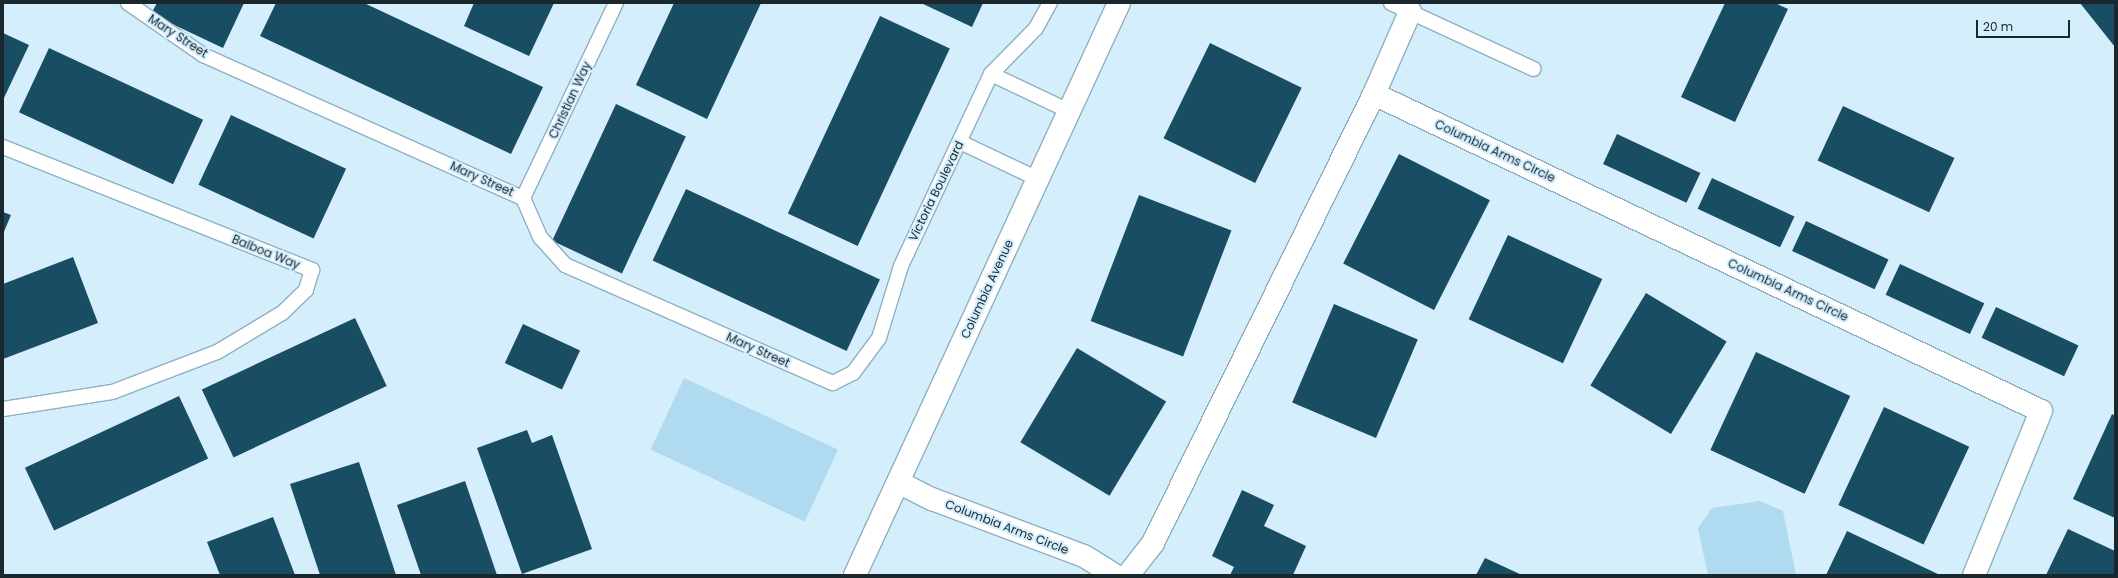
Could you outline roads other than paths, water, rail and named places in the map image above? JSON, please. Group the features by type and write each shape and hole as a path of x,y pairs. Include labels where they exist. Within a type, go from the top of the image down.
{"street":[{"name":"Columbia Avenue","path":"855,575 1119,3"},
{"path":"1128,575 1153,542 1374,94 1401,8"},
{"name":"Columbia Arms Circle","path":"1374,94 2041,411 1974,575"},
{"name":"Columbia Arms Circle","path":"898,482 932,499 1084,556 1114,575"}],"lane":[{"name":"Mary Street","path":"128,3 203,55 523,198 540,237 565,265 834,383"},
{"name":"Christian Way","path":"523,198 616,3"},
{"name":"Victoria Boulevard","path":"834,383 853,374 879,338 901,266 960,142 990,74 1036,28 1050,3"},
{"path":"1401,8 1534,69"},
{"path":"990,74 1069,111"},
{"path":"960,142 1038,180"},
{"name":"Balboa Way","path":"3,148 312,270 306,290 282,313 217,352 112,392 3,409"}]}
